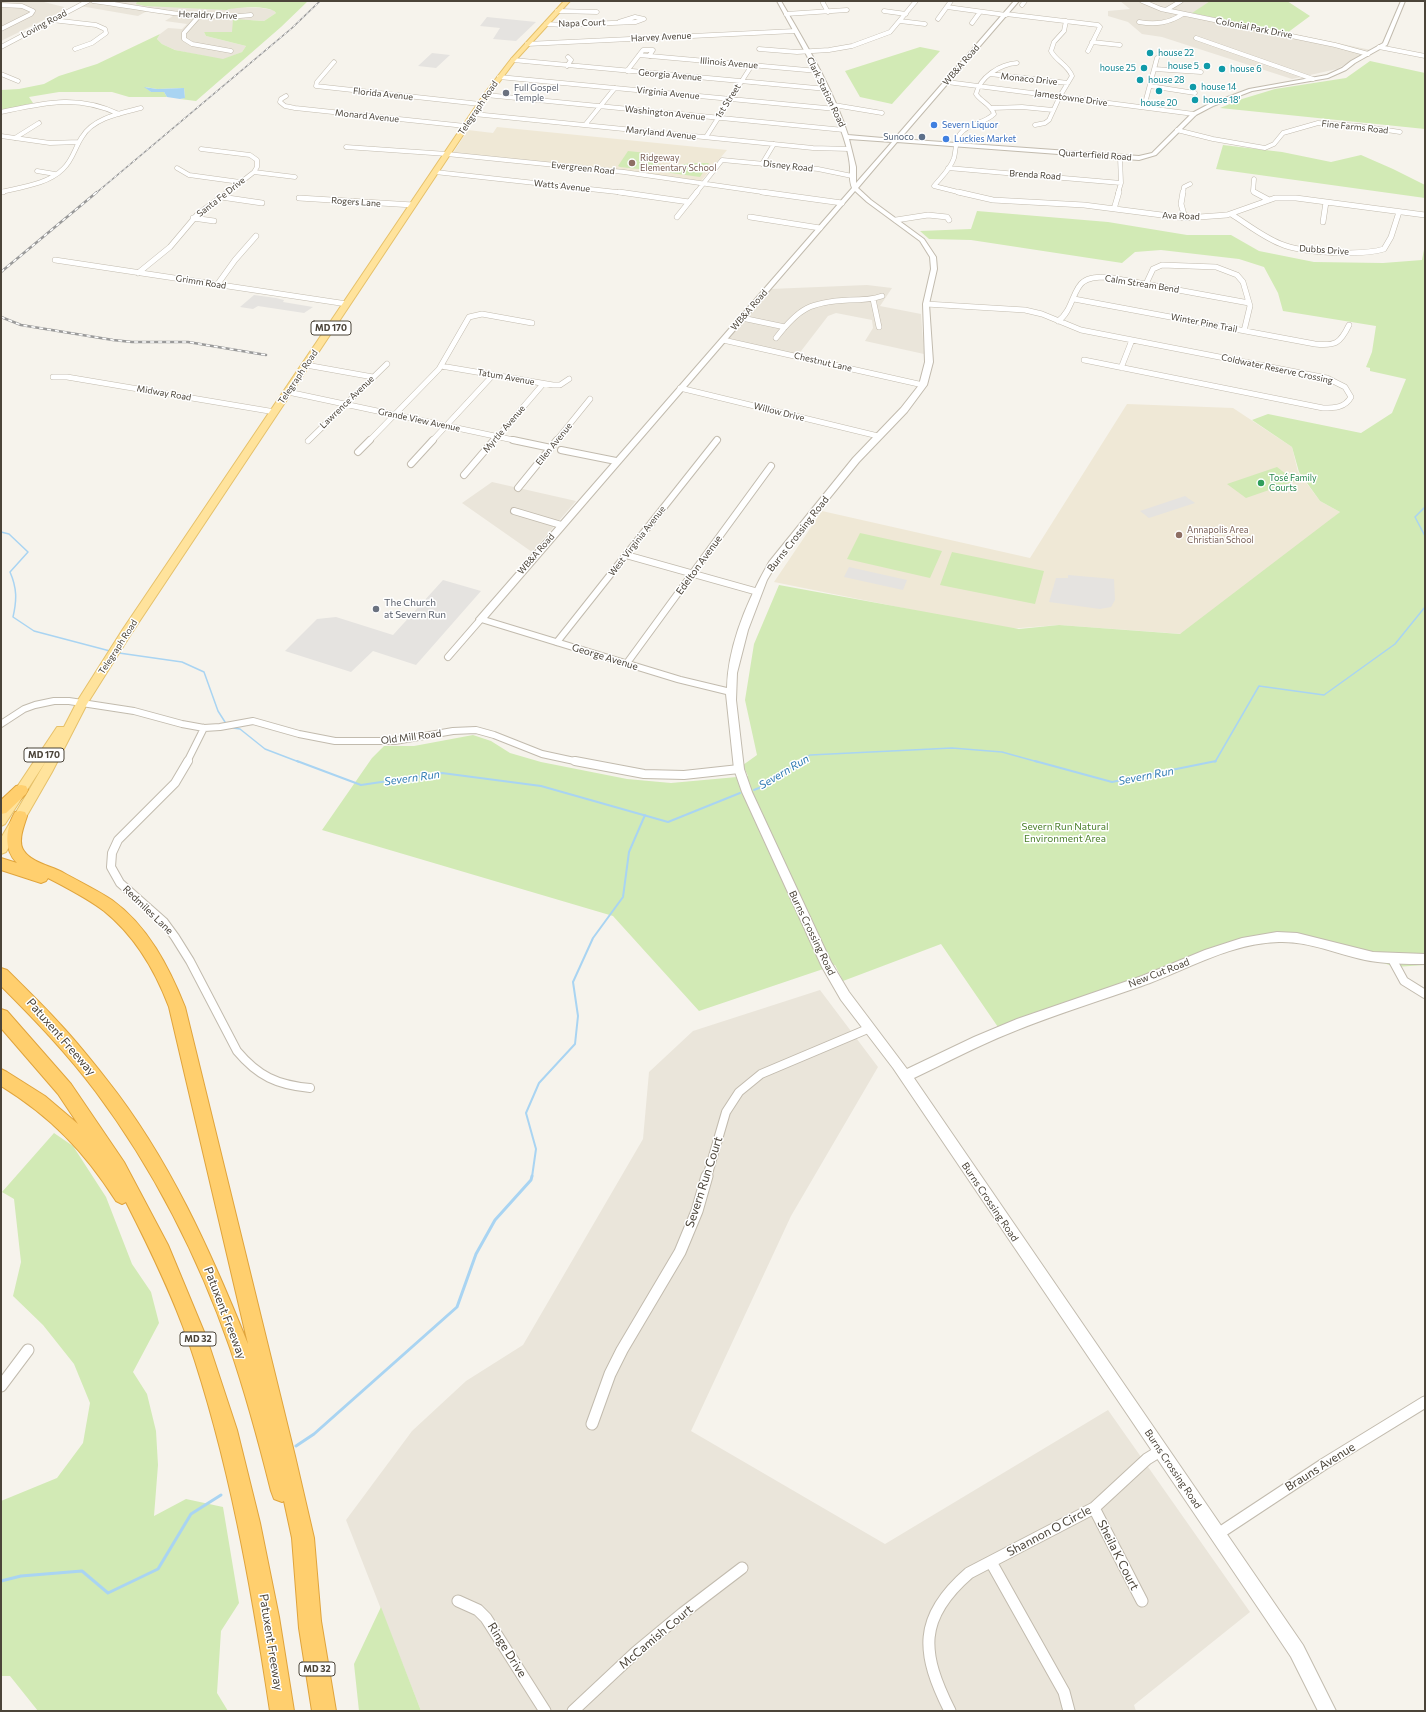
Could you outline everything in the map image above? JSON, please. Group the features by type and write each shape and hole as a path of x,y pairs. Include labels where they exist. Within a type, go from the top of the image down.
{"highway":[{"path":"1,808 21,790"},
{"path":"20,816 14,836 14,844 20,857 28,863 49,872 96,898 110,907 124,920 149,949 162,969 177,1007 281,1441 301,1531 310,1628"},
{"path":"1,864 44,878 96,898"},
{"name":"Patuxent Freeway","path":"1,975 54,1026 111,1096 143,1144 188,1226 212,1275 235,1334 256,1395 274,1460 294,1542 324,1711"},
{"name":"Patuxent Freeway","path":"1,1016 53,1074 83,1114 117,1165 160,1247 180,1294 220,1403 239,1475 262,1581 282,1711"},
{"path":"1,1077 46,1106 66,1122 87,1144 108,1171 156,1250 180,1294"}],"main road":[{"name":"Telegraph Road","path":"1,821 49,746 82,703 486,95 527,44 567,1"},
{"name":"Telegraph Road","path":"1,849 46,772 82,703"}],"street":[{"name":"Loving Road","path":"1,47 88,1"},
{"name":"Heraldry Drive","path":"93,1 181,15 251,15"},
{"path":"112,4 117,1"},
{"name":"Clark Station Road","path":"779,1 818,71 835,107 847,137 853,167 852,176 855,188"},
{"path":"759,49 806,51 838,49 852,46 887,34 893,30 916,1"},
{"path":"938,19 951,1"},
{"path":"1020,3 1025,1"},
{"name":"Colonial Park Drive","path":"1142,1 1151,6 1183,14 1335,44 1368,54"},
{"path":"1166,10 1181,1"},
{"name":"Quarterfield Road","path":"847,137 1139,158 1154,154 1194,114 1204,108 1246,91 1313,79 1336,73 1368,54 1387,42 1403,1"},
{"path":"823,3 828,12"},
{"name":"WB&A Road","path":"480,619 1006,14 1020,3"},
{"path":"1,5 16,5 33,11 31,14 1,29"},
{"path":"947,7 1099,26 1088,52"},
{"path":"786,14 846,10"},
{"path":"884,11 906,14"},
{"path":"557,12 598,12"},
{"path":"972,22 980,12"},
{"path":"1139,22 1153,24 1167,23 1174,21 1183,14"},
{"path":"199,16 184,33 184,39 192,44 231,52"},
{"name":"Napa Court","path":"546,24 564,25 639,21 644,19 635,17 619,22"},
{"path":"52,20 96,25 105,29 106,33 101,37 75,50"},
{"path":"900,21 926,24"},
{"path":"1035,125 1047,122 1072,76 1071,72 1066,66 1053,55 1051,49 1056,40 1064,31 1066,21"},
{"name":"Harvey Avenue","path":"527,44 795,31"},
{"path":"1196,38 1299,72 1313,79"},
{"path":"1092,42 1120,45"},
{"path":"1379,47 1425,56"},
{"path":"627,71 643,50 653,50 649,56"},
{"name":"Illinois Avenue","path":"639,55 818,71"},
{"path":"567,66 571,60 568,57"},
{"path":"1144,107 1157,58"},
{"name":"Georgia Avenue","path":"514,60 827,90"},
{"name":"Florida Avenue","path":"334,62 317,82 316,86 480,104"},
{"path":"948,168 953,161 958,136 962,131 993,116 994,112 992,108 977,96 976,92 990,74 1001,66 1017,63"},
{"name":"1st Street","path":"706,137 752,65"},
{"path":"1154,69 1201,72"},
{"path":"1,74 18,82"},
{"name":"Monaco Drive","path":"990,74 1068,83"},
{"name":"Virginia Avenue","path":"499,77 729,99 835,107 882,113"},
{"name":"Jamestowne Drive","path":"947,82 1194,114"},
{"path":"1150,86 1195,93"},
{"path":"585,125 615,88"},
{"name":"Washington Avenue","path":"486,95 844,130"},
{"name":"Monard Avenue","path":"286,96 281,99 280,102 285,106 295,108 465,126"},
{"path":"1,112 45,103 73,101 101,105 119,114"},
{"path":"992,108 1022,106 1054,110"},
{"path":"1,192 29,185 55,174 69,163 85,132 93,125 119,114 141,108"},
{"name":"Maryland Avenue","path":"474,114 774,144 828,149 849,149"},
{"path":"15,138 39,123"},
{"name":"Fine Farms Road","path":"1177,130 1219,141 1265,148 1272,146 1283,133 1318,123 1360,126 1400,132"},
{"path":"1,136 50,143 79,142"},
{"path":"762,164 774,144"},
{"name":"Evergreen Road","path":"346,147 447,154 639,174 842,203"},
{"name":"Santa Fe Drive","path":"138,273 170,246 193,218 254,172 259,163 250,155 201,149"},
{"path":"1114,209 1121,183 1120,157"},
{"name":"Disney Road","path":"704,183 722,160 825,170 852,176"},
{"path":"177,168 189,175 240,182"},
{"name":"Brenda Road","path":"948,168 1121,183"},
{"name":"Ava Road","path":"948,168 934,186 993,200 1051,202 1185,218 1231,214 1269,200 1288,197 1425,215"},
{"path":"37,171 55,174"},
{"path":"254,172 295,177"},
{"name":"Watts Avenue","path":"435,172 615,192 689,202"},
{"path":"1254,179 1252,191 1269,200"},
{"path":"677,218 704,183"},
{"path":"1185,218 1181,204 1184,187 1190,184"},
{"name":"Burns Crossing Road","path":"855,188 869,201 922,240 933,257 934,272 926,304 930,348 929,362 923,385 913,400 856,460 776,558 766,574 738,648 732,674 731,692 739,770 747,792 820,954 842,991 905,1076 1218,1534 1289,1640 1306,1668 1327,1711"},
{"path":"221,197 262,203"},
{"name":"Rogers Lane","path":"299,198 413,206"},
{"path":"1323,222 1326,202"},
{"name":"Dubbs Drive","path":"1231,214 1286,246 1303,249 1367,253 1380,251 1387,245 1399,212"},
{"path":"896,220 917,216 938,215 947,217 949,220"},
{"path":"750,217 820,228"},
{"path":"193,218 214,221"},
{"path":"217,285 235,260 256,236"},
{"name":"Grimm Road","path":"55,260 347,304"},
{"path":"1146,284 1153,269 1176,264 1216,267 1233,272 1241,278 1249,303 1250,309 1244,331"},
{"name":"Calm Stream Bend","path":"1058,321 1064,317 1082,282 1091,278 1107,277 1249,303"},
{"path":"776,338 797,313 817,303 849,299 873,299 882,296"},
{"path":"873,299 879,327"},
{"name":"Winter Pine Trail","path":"1074,299 1315,344 1334,344 1342,339 1349,325"},
{"name":"Coldwater Reserve Crossing","path":"926,304 954,307 1018,309 1042,314 1073,328 1327,378 1343,385 1349,391 1351,397 1343,406 1323,408 1084,360"},
{"path":"358,452 441,366 466,319 470,316 482,314 532,323"},
{"path":"742,318 785,327"},
{"name":"Chestnut Lane","path":"723,340 923,385"},
{"path":"1121,368 1132,340"},
{"name":"Lawrence Avenue","path":"308,441 387,364"},
{"path":"306,365 373,377"},
{"name":"Tatum Avenue","path":"441,366 544,384 560,385 569,380"},
{"path":"410,464 493,375"},
{"name":"Midway Road","path":"53,376 67,377 275,412"},
{"name":"Myrtle Avenue","path":"464,475 544,384"},
{"name":"Willow Drive","path":"680,388 878,436"},
{"name":"Grande View Avenue","path":"288,392 551,448"},
{"name":"Ellen Avenue","path":"518,488 590,399"},
{"name":"West Virginia Avenue","path":"557,642 717,440"},
{"path":"561,450 616,462"},
{"name":"Edelton Avenue","path":"627,663 771,466"},
{"path":"514,511 561,525"},
{"path":"626,555 758,592"},
{"path":"448,657 480,619"},
{"name":"George Avenue","path":"480,619 696,684 731,692"},
{"name":"Old Mill Road","path":"1,724 24,709 40,704 61,701 134,711 182,724 204,728 220,727 253,721 317,738 362,742 395,741 467,730 494,735 542,754 625,771 672,775 739,770"},
{"name":"Redmiles Lane","path":"204,728 175,783 118,840 114,846 110,859 112,871 124,887 168,927 181,944 243,1060 269,1079 288,1086 310,1088"},
{"name":"New Cut Road","path":"905,1076 1003,1030 1184,965 1217,949 1237,943 1278,936 1298,937 1358,953 1392,959 1425,959"},
{"path":"1392,959 1401,978 1410,986 1425,994"},
{"name":"Severn Run Court","path":"592,1424 610,1374 622,1350 680,1252 697,1211 726,1112 731,1102 739,1092 761,1074 870,1028"},
{"path":"1,1386 28,1350"},
{"name":"Brauns Avenue","path":"1218,1534 1324,1464 1425,1402"},
{"name":"Shannon O Circle","path":"950,1711 940,1693 932,1669 929,1649 930,1631 935,1609 946,1593 957,1582 969,1574 1094,1508 1160,1450"},
{"name":"Sheila K Court","path":"1094,1508 1142,1601"},
{"path":"991,1562 1064,1692 1069,1711"},
{"name":"McCamish Court","path":"573,1711 664,1629 742,1568"},
{"name":"Ringe Drive","path":"458,1601 478,1610 486,1618 545,1711"}],"shaded area":[{"path":"1,1 44,2 64,7 64,10 1,41"},
{"path":"90,1 137,1 136,2 227,10 235,7 261,8 273,10 276,13 264,21 252,20 233,33 204,32 206,36 246,46 242,52 223,60 175,50 162,44 157,39 160,34 168,28 182,29 187,24 165,21 173,16 147,11 138,16 80,6"},
{"path":"1120,1 1210,1 1193,13 1371,50 1337,69 1292,79 1162,37 1142,34 1128,22 1108,16 1108,11 1130,9"},
{"path":"487,17 536,22 516,41 493,39 500,28 480,26"},
{"path":"432,53 450,55 436,68 418,66"},
{"name":"Ridgeway Elementary School","path":"497,127 727,150 701,181 643,173 453,153 468,130 493,133"},
{"path":"867,285 892,288 880,306 921,314 924,354 865,341 873,328 872,320 836,313 828,316 798,355 726,338 770,289"},
{"path":"254,295 276,298 284,300 283,302 313,307 304,313 258,306 253,309 240,307"},
{"name":"Annapolis Area Christian School","path":"1127,404 1233,408 1292,447 1298,472 1320,501 1340,512 1196,635 1059,625 1007,629 774,582 822,511 1030,558"},
{"path":"492,482 576,501 532,552 462,503"},
{"path":"1185,496 1195,503 1149,518 1140,511"},
{"path":"849,567 907,580 903,590 844,577"},
{"path":"1068,575 1114,579 1115,600 1111,607 1100,609 1049,602 1056,578 1068,578"},
{"path":"443,580 481,591 416,665 373,651 351,672 285,651 317,619 336,617 393,635"},
{"path":"820,990 878,1067 791,1216 691,1431 885,1544 1108,1410 1250,1612 1134,1705 1136,1711 421,1711 346,1520 412,1431 466,1381 523,1345 643,1139 649,1072 693,1031"}],"green space":[{"path":"137,1 308,1 281,27 196,101 180,99 185,98 184,88 157,89 145,87 151,92 164,92 167,97 129,97 112,92 59,92 29,97 33,103 1,111 1,90 19,89 44,84 59,76 97,64 160,34 157,39 162,44 175,50 223,59 242,52 246,46 206,36 204,32 232,32 233,19 264,21 276,13 273,10 261,8 238,8 227,10 145,6 136,4"},
{"path":"1210,1 1287,1 1310,16 1287,33 1192,13"},
{"path":"920,47 940,51 892,104 860,97 845,71"},
{"path":"1370,61 1425,73 1425,129 1220,108 1242,99 1275,89 1346,78"},
{"path":"1223,145 1282,152 1331,162 1361,155 1425,185 1425,198 1216,169"},
{"path":"628,151 647,154 655,158 660,165 657,171 618,166"},
{"path":"709,163 700,177 664,172 679,165"},
{"name":"Severn Run Natural Environment Area","path":"977,211 1108,222 1187,235 1231,235 1259,251 1314,262 1383,263 1422,260 1425,244 1425,965 1395,967 1366,957 1290,939 1252,941 1000,1030 941,944 843,981 835,965 699,1011 613,916 322,830 372,758 384,746 414,746 473,735 491,741 510,753 541,762 627,779 671,783 748,776 743,765 757,755 745,700 754,644 779,585 1019,629 1059,625 1180,634 1340,512 1320,501 1299,472 1292,447 1252,420 1268,414 1361,433 1392,413 1406,379 1370,371 1370,368 1366,367 1372,352 1376,326 1283,311 1278,293 1264,267 1239,259 1161,250 1135,252 1122,263 971,240 929,239 920,231 971,229"},
{"name":"Tosé Family Courts","path":"1277,467 1295,481 1246,498 1227,484"},
{"path":"860,533 942,551 930,578 847,559"},
{"path":"952,552 1044,571 1035,604 940,585"},
{"path":"54,1133 73,1146 106,1197 132,1264 151,1292 159,1323 133,1372 147,1394 156,1431 158,1465 154,1516 186,1499 223,1507 239,1603 221,1631 217,1693 228,1711 38,1711 10,1676 1,1676 1,1501 57,1478 83,1443 90,1403 74,1364 43,1325 13,1296 21,1262 14,1199 2,1192"},
{"path":"381,1607 421,1711 359,1711 354,1664"}],"water":[{"path":"144,87 157,89 184,88 185,98 180,99 167,97 164,92 151,92"}],"waterway":[{"name":"Severn Run","path":"1425,507 1415,517 1425,536"},
{"path":"1,532 9,534 28,552 10,572 16,594 13,617 34,631 110,651"},
{"name":"Severn Run","path":"1216,761 1259,686 1324,695 1395,644 1425,607"},
{"path":"119,653 182,662 204,672 218,711 225,722"},
{"name":"Severn Run","path":"233,728 240,729 265,749 299,762"},
{"name":"Severn Run","path":"800,762 810,755 952,748 1002,752 1038,762"},
{"name":"Severn Run","path":"297,761 361,785 442,773 541,786 645,815"},
{"name":"Severn Run","path":"754,790 764,786 801,761"},
{"name":"Severn Run","path":"1035,761 1112,782 1216,761"},
{"name":"Severn Run","path":"645,815 668,822 740,793"},
{"path":"532,1177 536,1149 526,1113 539,1083 575,1044 578,1016 573,982 593,938 623,897 629,852 645,815"},
{"path":"296,1446 314,1434 457,1307 476,1254 495,1220 531,1180 532,1176"},
{"path":"1,1581 21,1576 82,1571 108,1593 158,1569 191,1514 221,1495"}],"railway":[{"path":"96,193 292,28 320,1"},
{"path":"1,272 97,192"},
{"path":"1,317 21,325 113,340 132,342 188,342 266,355"}],"place":[{"name":"house 22","path":"1150,53"},
{"name":"house 5","path":"1207,66"},
{"name":"house 25","path":"1144,68"},
{"name":"house 6","path":"1222,69"},
{"name":"house 28","path":"1140,80"},
{"name":"house 14","path":"1193,87"},
{"name":"house 20","path":"1159,91"},
{"name":"Full Gospel Temple","path":"506,93"},
{"name":"house 18'","path":"1195,100"},
{"name":"Severn Liquor","path":"934,125"},
{"name":"Sunoco","path":"922,137"},
{"name":"Luckies Market","path":"946,139"},
{"name":"Ridgeway Elementary School","path":"632,163"},
{"name":"Tosé Family Courts","path":"1261,483"},
{"name":"Annapolis Area Christian School","path":"1179,535"},
{"name":"The Church at Severn Run","path":"376,609"}]}
